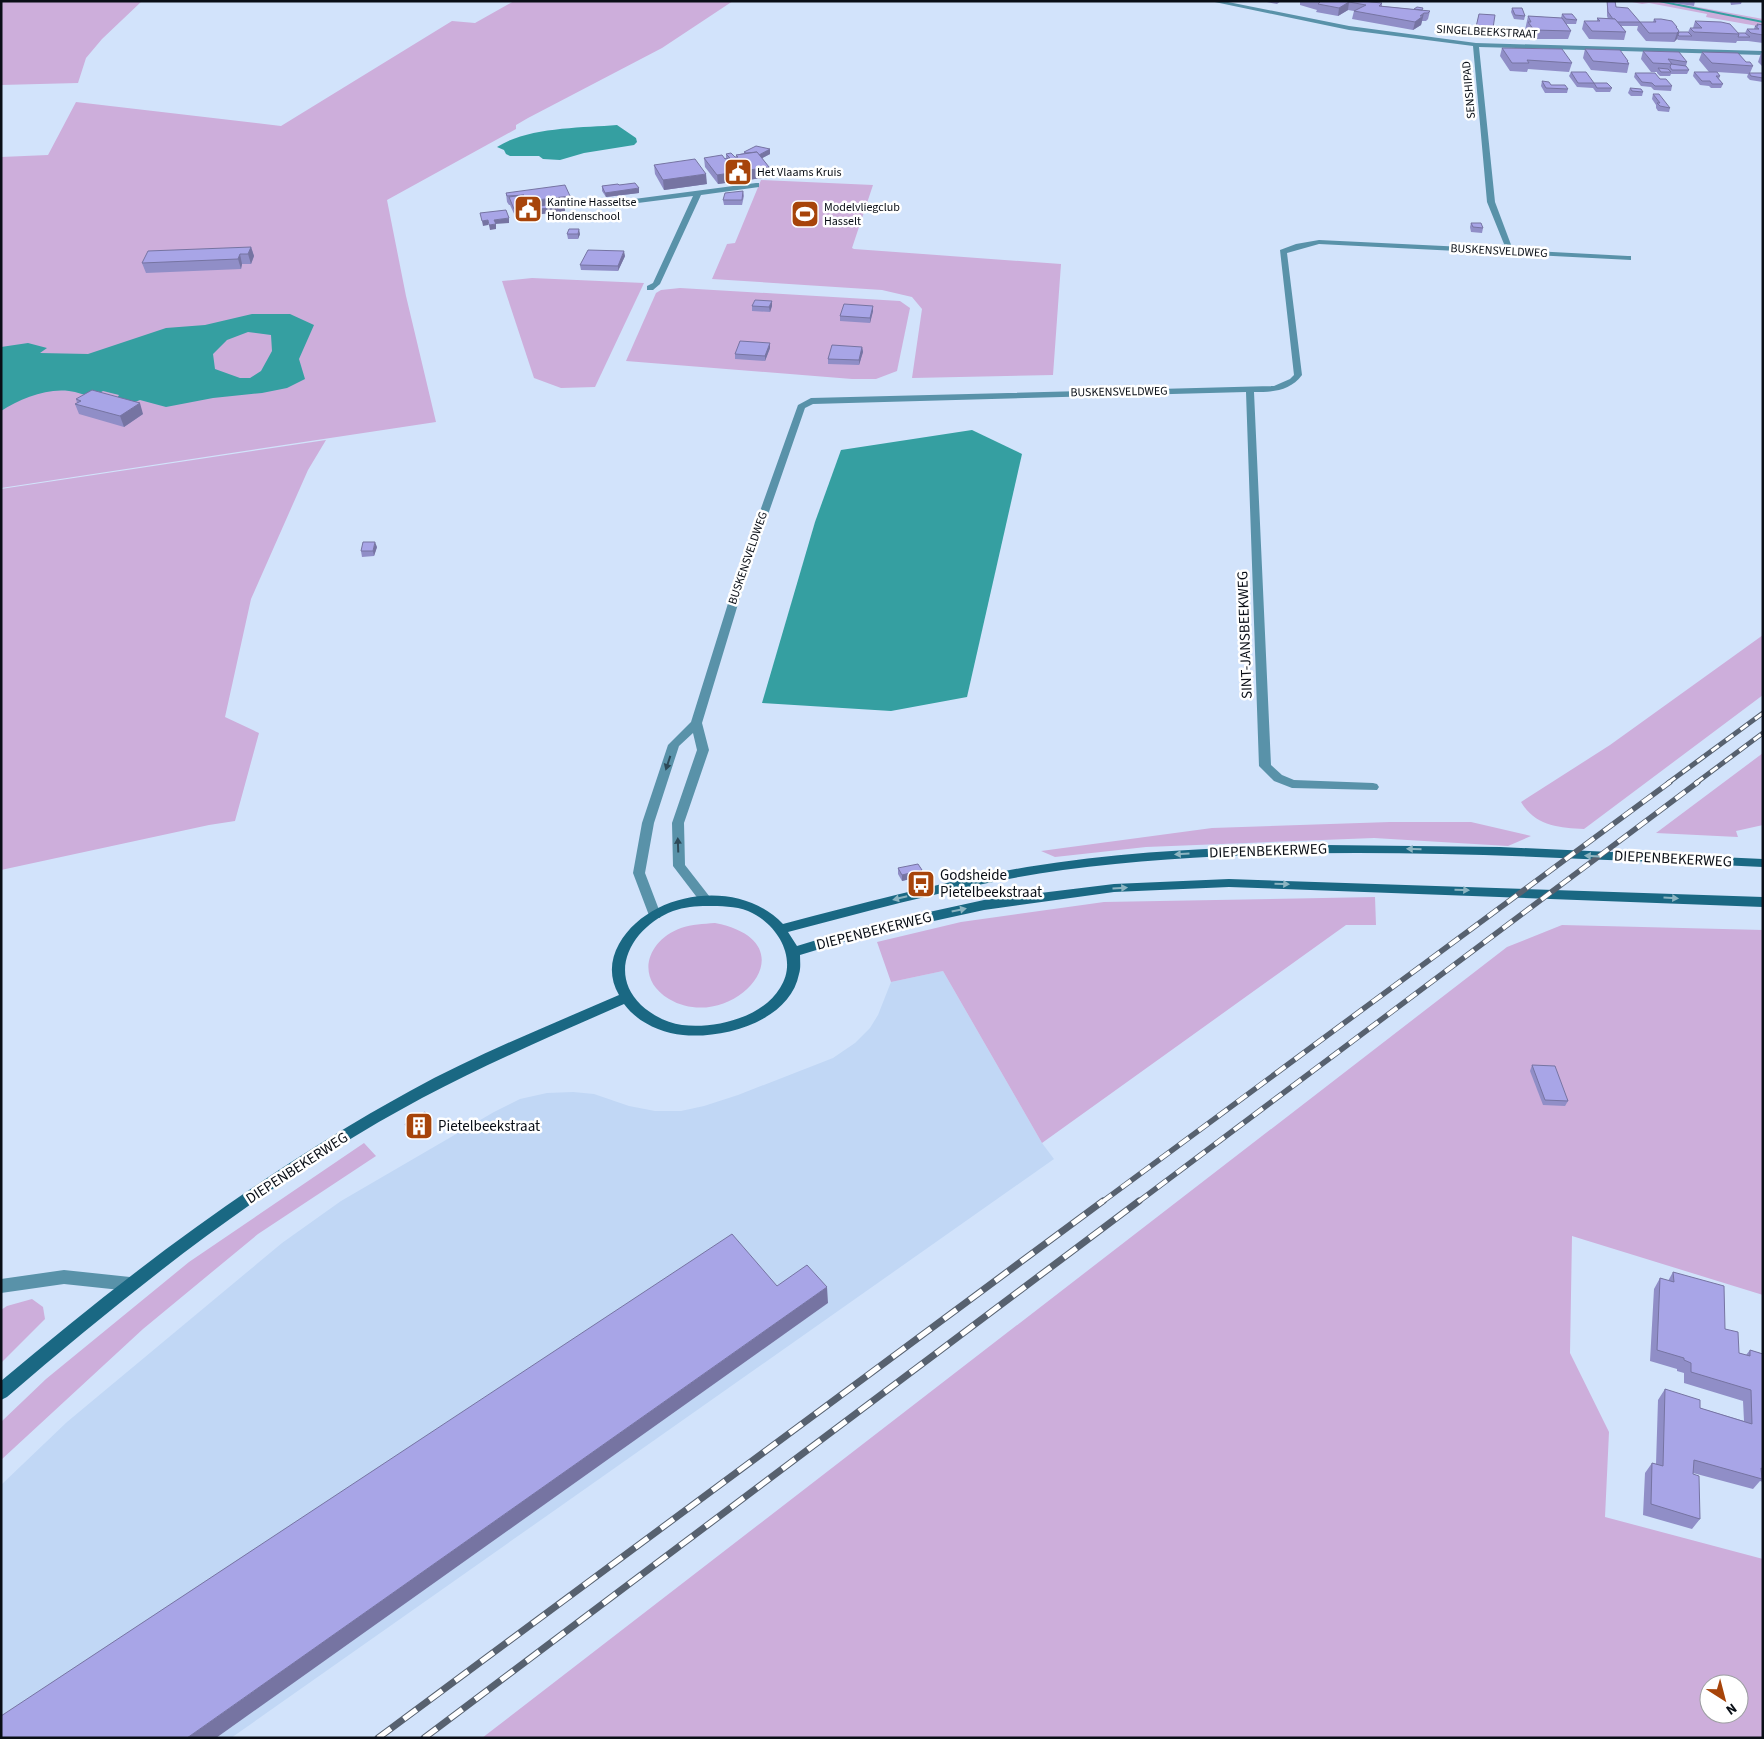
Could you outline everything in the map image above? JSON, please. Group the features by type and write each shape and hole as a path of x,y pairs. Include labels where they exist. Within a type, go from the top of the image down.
{"main road":[{"name":"DIEPENBEKERWEG","path":"781,929 933,890 1061,867 1174,855 1257,849 1376,848 1463,850 1763,863"},
{"name":"DIEPENBEKERWEG","path":"793,952 856,933 984,905 1114,888 1229,883 1763,902"},
{"path":"707,901 741,904 770,917 781,929 793,952 793,974 779,999 760,1014 736,1025 718,1030 680,1030 645,1017 626,997 618,980 617,966 621,951 628,938 655,916 670,907 707,901"},
{"name":"DIEPENBEKERWEG","path":"1,1392 130,1284 276,1180 342,1138 403,1102 480,1061 626,997"}],"street":[{"name":"SINGELBEEKSTRAAT","path":"1213,1 1349,28 1476,45 1763,53"},
{"name":"SENSHIPAD","path":"1476,45 1491,202 1510,251"},
{"path":"622,203 756,185"},
{"path":"653,286 698,193"},
{"name":"BUSKENSVELDWEG","path":"655,916 639,873 648,824 674,745 696,724 740,581 801,407 811,402 894,398 1276,389 1293,381 1298,375 1283,252 1318,242 1628,258"},
{"name":"SINT-JANSBEEKWEG","path":"1250,390 1265,766 1278,778 1292,784 1373,788"},
{"path":"696,724 703,750 678,823 679,866 707,901"},
{"path":"1,1286 64,1276 130,1284"}],"shaded area":[{"path":"1,1 142,1 102,39 86,58 78,83 1,85"},
{"path":"514,1 733,1 662,48 528,118 516,125 516,129 387,200 406,296 436,422 1,488 1,157 48,155 76,102 281,126 452,21 475,23"},
{"path":"1627,1 1665,1 1763,19 1763,27 1706,17 1707,14 1649,3 1642,4"},
{"path":"617,125 636,138 637,142 634,145 584,153 560,160 543,159 539,156 510,156 504,150 497,147 510,140 539,132"},
{"path":"761,180 873,185 852,248 854,249 1061,264 1053,375 912,378 922,309 912,297 882,290 712,279 727,244 735,243"},
{"path":"532,278 644,283 595,387 561,388 534,378 502,281"},
{"path":"680,288 900,301 910,308 897,371 876,379 852,379 626,361 656,293 661,290"},
{"path":"252,314 290,314 314,325 299,359 305,379 287,388 262,393 213,398 166,407 140,400 135,402 117,398 119,395 103,391 92,397 69,391 51,391 16,402 1,411 1,347 28,343 47,348 40,353 88,354 166,328 205,325","holes":["248,332 271,335 272,351 261,371 250,378 240,378 215,369 213,354 227,340"]},
{"path":"972,430 1022,454 967,697 891,711 762,703 815,522 841,450"},
{"path":"326,440 308,470 251,599 225,717 259,733 235,821 1,870 1,489"},
{"path":"1763,635 1763,695 1584,829 1566,828 1540,821 1521,802 1610,745"},
{"path":"1763,753 1763,825 1736,831 1738,837 1656,833"},
{"path":"1390,822 1471,822 1531,836 1508,846 1374,838 1146,847 1055,857 1041,851 1212,828"},
{"path":"1375,897 1376,925 1346,925 1042,1143 943,971 891,982 877,942 961,922 1104,902"},
{"path":"715,923 745,934 759,949 761,966 753,982 737,996 717,1006 693,1007 669,999 658,991 652,981 649,961 653,951 669,934 681,928"},
{"path":"1562,925 1763,930 1763,1295 1572,1236 1570,1353 1609,1432 1605,1517 1763,1559 1763,1738 482,1738 1507,947"},
{"path":"943,971 1042,1143 1054,1159 231,1738 1,1738 1,1485 67,1422 282,1243 341,1201 494,1112 520,1099 547,1093 573,1092 594,1094 629,1106 655,1111 681,1111 704,1106 738,1095 833,1058 855,1043 870,1028 878,1015 891,982"},
{"path":"364,1143 376,1156 258,1234 143,1329 1,1460 1,1422 46,1379 189,1262"},
{"path":"32,1299 43,1307 45,1319 1,1363 1,1310 7,1306"}],"building":[{"path":"1317,1 1365,1 1382,3 1379,6 1430,11 1424,13 1415,22 1354,11 1366,5 1349,2 1339,8 1318,4 1320,2"},
{"path":"1607,1 1615,1 1616,7 1628,8 1640,22 1617,22 1608,12"},
{"path":"1417,7 1423,8 1422,10 1414,9"},
{"path":"1512,8 1522,8 1525,16 1515,15"},
{"path":"1479,14 1495,15 1493,28 1476,27"},
{"path":"1562,14 1572,14 1577,20 1566,19"},
{"path":"1528,16 1562,18 1571,31 1534,30 1528,22 1531,22"},
{"path":"1597,18 1615,19 1626,32 1592,31 1584,21 1600,21"},
{"path":"1654,19 1672,21 1679,31 1677,33 1649,33 1640,22 1656,22"},
{"path":"1695,21 1730,24 1739,34 1694,32 1690,28 1702,28"},
{"path":"1757,24 1763,25 1763,35 1751,33 1747,29 1759,29 1755,26 1758,26"},
{"path":"1679,32 1688,32 1692,36 1679,36"},
{"path":"1738,33 1745,33 1750,37 1738,37"},
{"path":"1502,48 1562,49 1572,63 1527,60 1529,63 1512,63"},
{"path":"1585,49 1620,50 1629,64 1593,61"},
{"path":"1643,51 1679,52 1687,62 1668,59 1672,64 1653,63"},
{"path":"1702,52 1738,53 1746,62 1750,62 1753,66 1712,63"},
{"path":"1671,64 1686,66 1689,70 1672,70"},
{"path":"1658,68 1668,69 1671,72 1661,72"},
{"path":"1571,72 1586,72 1594,83 1578,83"},
{"path":"1694,72 1717,72 1720,76 1716,76 1723,84 1712,84 1710,81 1702,81"},
{"path":"1635,73 1655,73 1660,79 1666,79 1672,86 1655,86 1652,83 1642,82"},
{"path":"1749,73 1763,73 1763,78 1751,76"},
{"path":"1542,81 1549,82 1551,85 1565,85 1568,89 1546,88"},
{"path":"1594,83 1607,83 1612,88 1597,88"},
{"path":"1630,88 1641,89 1643,92 1632,91"},
{"path":"1653,94 1659,94 1670,108 1660,106 1657,103 1660,103"},
{"path":"756,146 770,149 759,155 757,152 744,152"},
{"path":"757,152 769,167 717,175 704,158 722,155 725,159 730,158 726,154 731,153 738,157 736,155"},
{"path":"695,159 706,174 663,180 654,165"},
{"path":"635,183 639,188 605,193 602,186 619,185"},
{"path":"565,185 570,196 520,202 522,208 514,209 509,197 524,195 507,196 506,193"},
{"path":"743,191 742,200 723,200 725,193"},
{"path":"563,203 564,206 533,210 531,207"},
{"path":"506,210 509,218 494,220 496,224 489,225 488,220 482,221 480,213"},
{"path":"1471,223 1481,223 1483,228 1473,227"},
{"path":"569,229 579,229 578,234 567,234"},
{"path":"251,247 248,254 240,254 238,259 142,263 148,251"},
{"path":"588,250 624,251 618,266 580,265"},
{"path":"755,300 772,301 769,307 752,306"},
{"path":"844,304 873,306 870,318 840,316"},
{"path":"740,341 770,343 765,356 735,354"},
{"path":"832,345 862,347 859,360 828,359"},
{"path":"92,390 140,403 120,416 75,404 81,401 76,399"},
{"path":"363,542 375,542 373,551 361,551"},
{"path":"918,864 922,870 902,875 898,868"},
{"path":"1532,1065 1555,1066 1568,1101 1545,1100"},
{"path":"425,1112 429,1118 409,1130 405,1124"},
{"path":"732,1234 777,1286 807,1265 827,1287 187,1738 1,1738 1,1716"},
{"path":"1673,1272 1724,1286 1725,1329 1738,1332 1739,1353 1750,1356 1750,1350 1763,1354 1762,1479 1694,1460 1693,1474 1699,1476 1700,1519 1651,1504 1652,1463 1663,1466 1665,1389 1700,1400 1700,1408 1752,1424 1751,1390 1691,1372 1691,1363 1684,1360 1684,1358 1657,1350 1660,1278 1674,1282"}],"waterway":[{"path":"1656,1 1763,22"}],"railway":[{"path":"1668,783 1763,713"},
{"path":"1696,783 1763,733"},
{"path":"1102,1202 1670,782"},
{"path":"1138,1202 1698,782"},
{"path":"378,1738 1103,1201"},
{"path":"424,1738 1139,1201"}],"place":[{"name":"Het Vlaams Kruis","path":"738,172"},
{"name":"Kantine Hasseltse Hondenschool","path":"528,209"},
{"name":"Modelvliegclub Hasselt","path":"805,214"},
{"name":"Godsheide Pietelbeekstraat","path":"921,884"},
{"name":"Pietelbeekstraat","path":"419,1126"}]}
